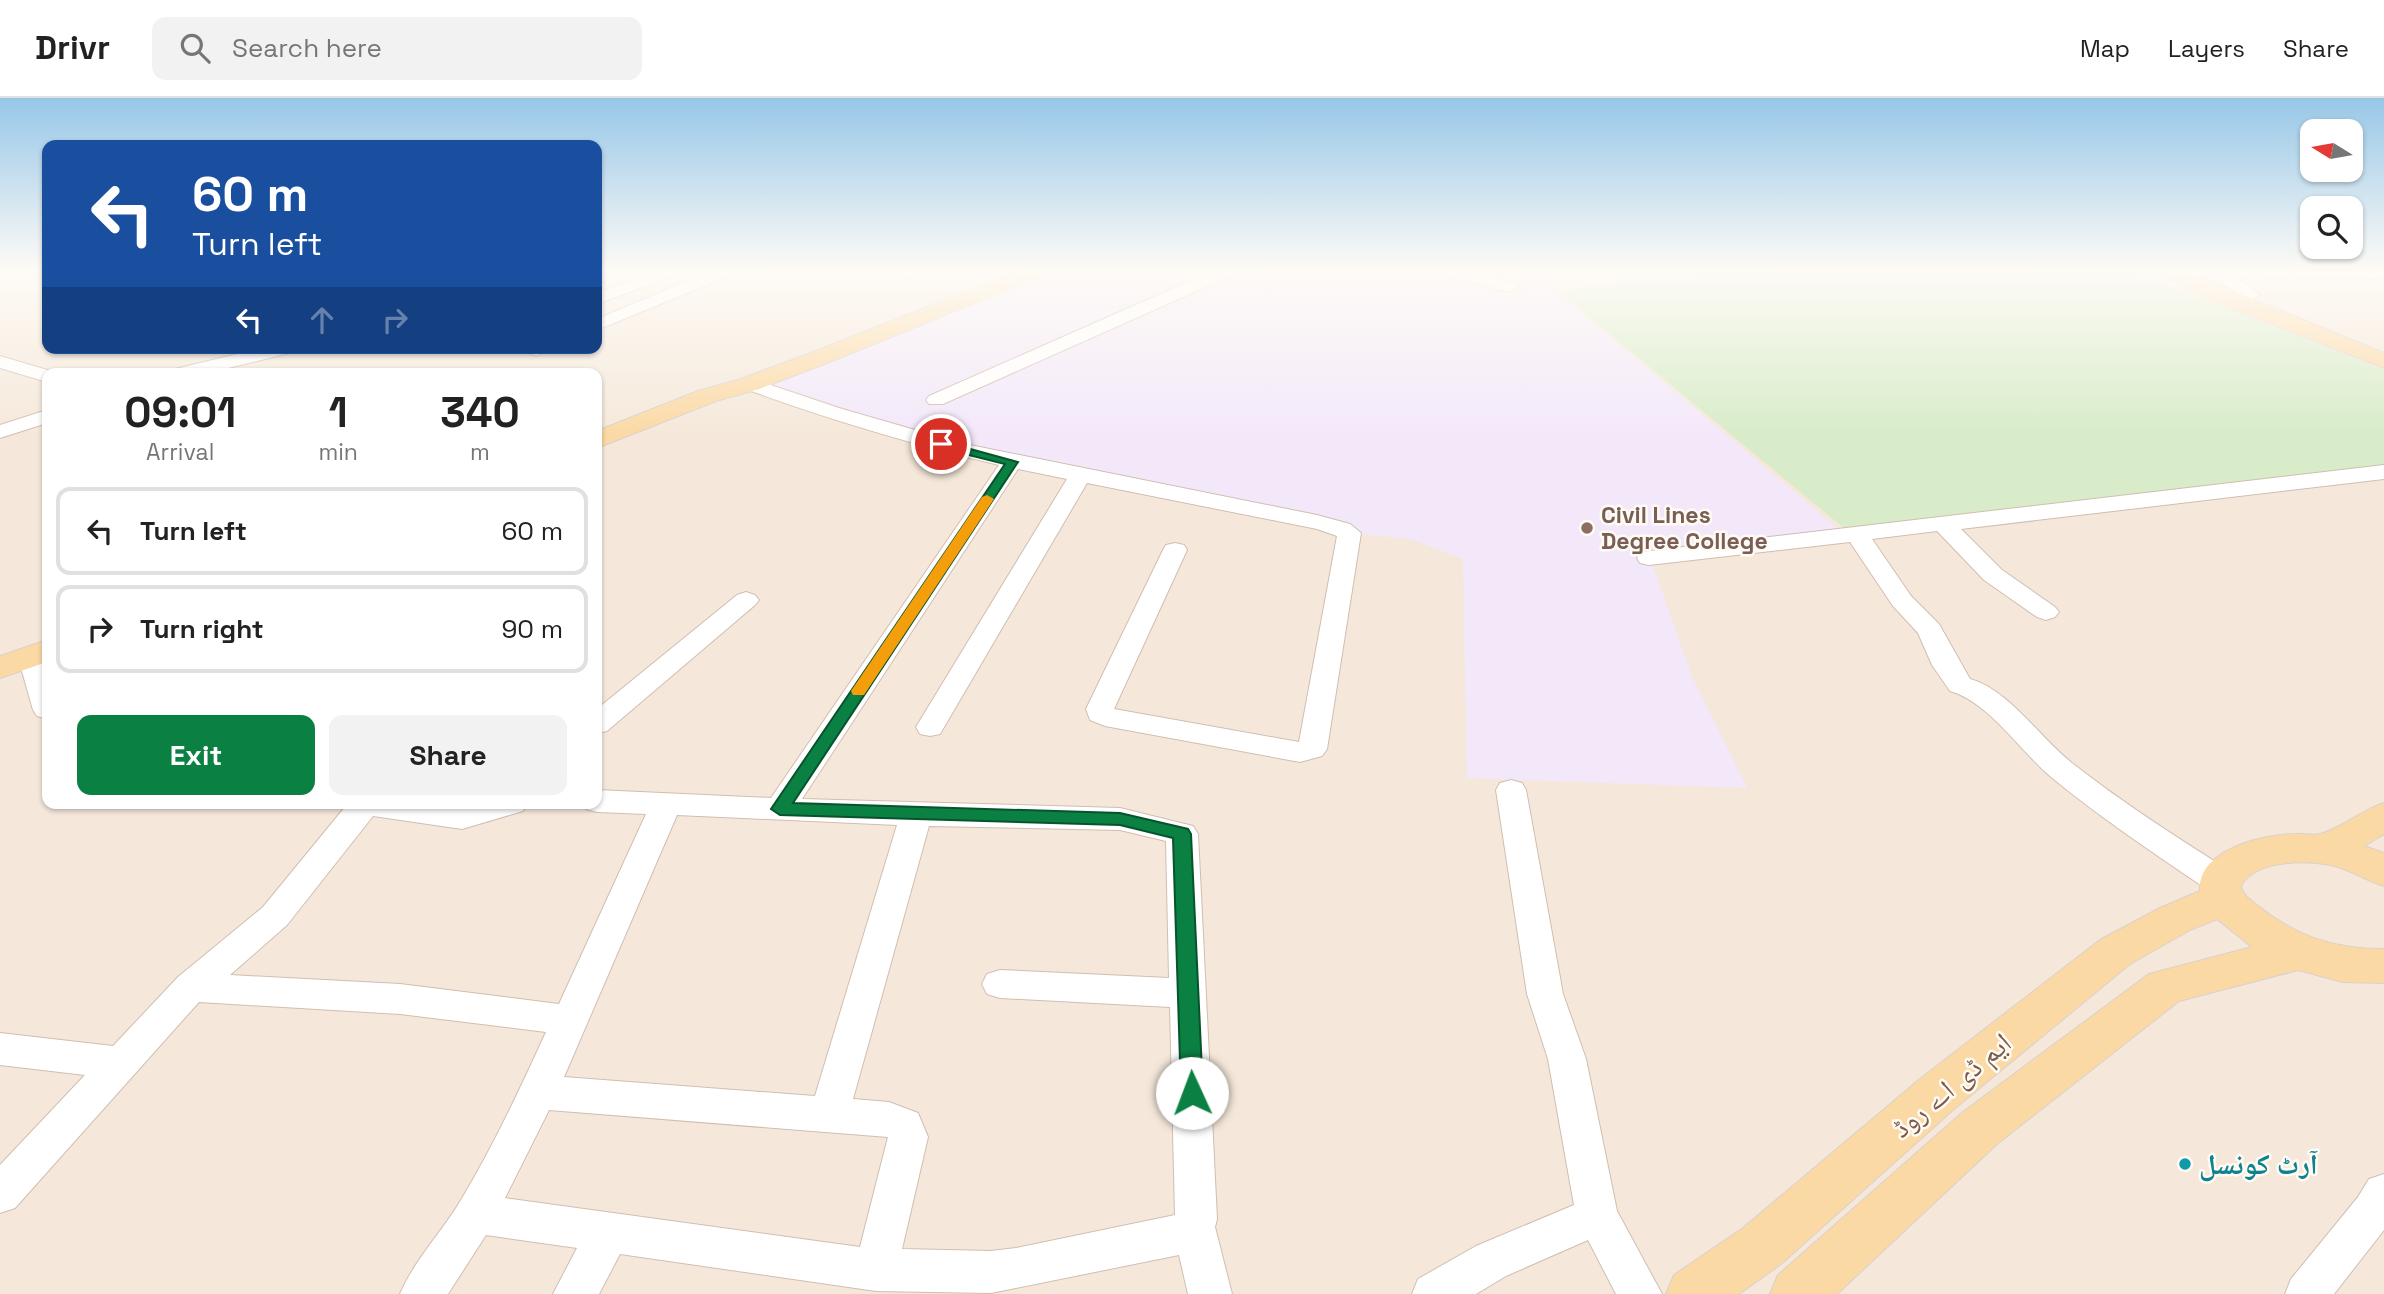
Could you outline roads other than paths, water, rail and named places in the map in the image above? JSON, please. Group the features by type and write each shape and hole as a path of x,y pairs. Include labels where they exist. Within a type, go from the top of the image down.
{"main road":[{"path":"706,396 740,374 813,352 881,325"},
{"path":"2302,325 2384,361"},
{"path":"2314,325 2384,350"},
{"path":"602,438 706,396 750,384 813,352"},
{"path":"2326,849 2384,817"},
{"name":"ایم ڈی اے روڈ","path":"1693,1294 1762,1246 1937,1094 2115,952 2222,890 2228,871 2257,855 2288,848 2326,849 2379,862"},
{"path":"2222,890 2250,923 2297,953 2362,968 2384,966"},
{"path":"1797,1294 1980,1128 2165,987 2297,953"}],"street":[{"path":"936,400 1105,325"},
{"path":"201,368 256,354"},
{"path":"0,362 42,375"},
{"path":"750,384 787,398 941,444 1012,462 1220,501 1331,526 1349,533 1312,749 1300,752 1100,714 1175,550"},
{"path":"0,432 42,418"},
{"path":"780,809 1012,462"},
{"path":"1649,558 2384,472"},
{"path":"930,727 1080,475"},
{"path":"1943,524 1993,575 2046,612"},
{"path":"1857,535 1902,601 1930,630 1946,665 1961,685 1971,688 1996,707 2060,769 2222,890"},
{"path":"602,720 746,600"},
{"path":"16,661 42,702"},
{"path":"1511,790 1545,994 1567,1059 1597,1216 1640,1294"},
{"path":"602,801 916,815 1120,819 1182,834 1196,1219 1194,1227 1210,1294"},
{"path":"422,1294 476,1214 538,1091 666,804"},
{"path":"0,1194 191,987 275,916 357,809"},
{"path":"397,809 462,818 489,809"},
{"path":"829,1115 916,815"},
{"path":"1000,984 1189,993"},
{"path":"191,987 400,999 570,1020"},
{"path":"0,1049 121,1063"},
{"path":"538,1091 889,1119 904,1125 908,1137 876,1270"},
{"path":"2306,1294 2380,1208"},
{"path":"476,1214 876,1270 991,1272 1016,1269 1188,1233 1194,1227"},
{"path":"1434,1294 1491,1261 1597,1216"},
{"path":"575,1294 609,1233"}],"place":[{"name":"Civil Lines Degree College","path":"1587,528"},
{"name":"آرٹ کونسل","path":"2185,1164"}]}
